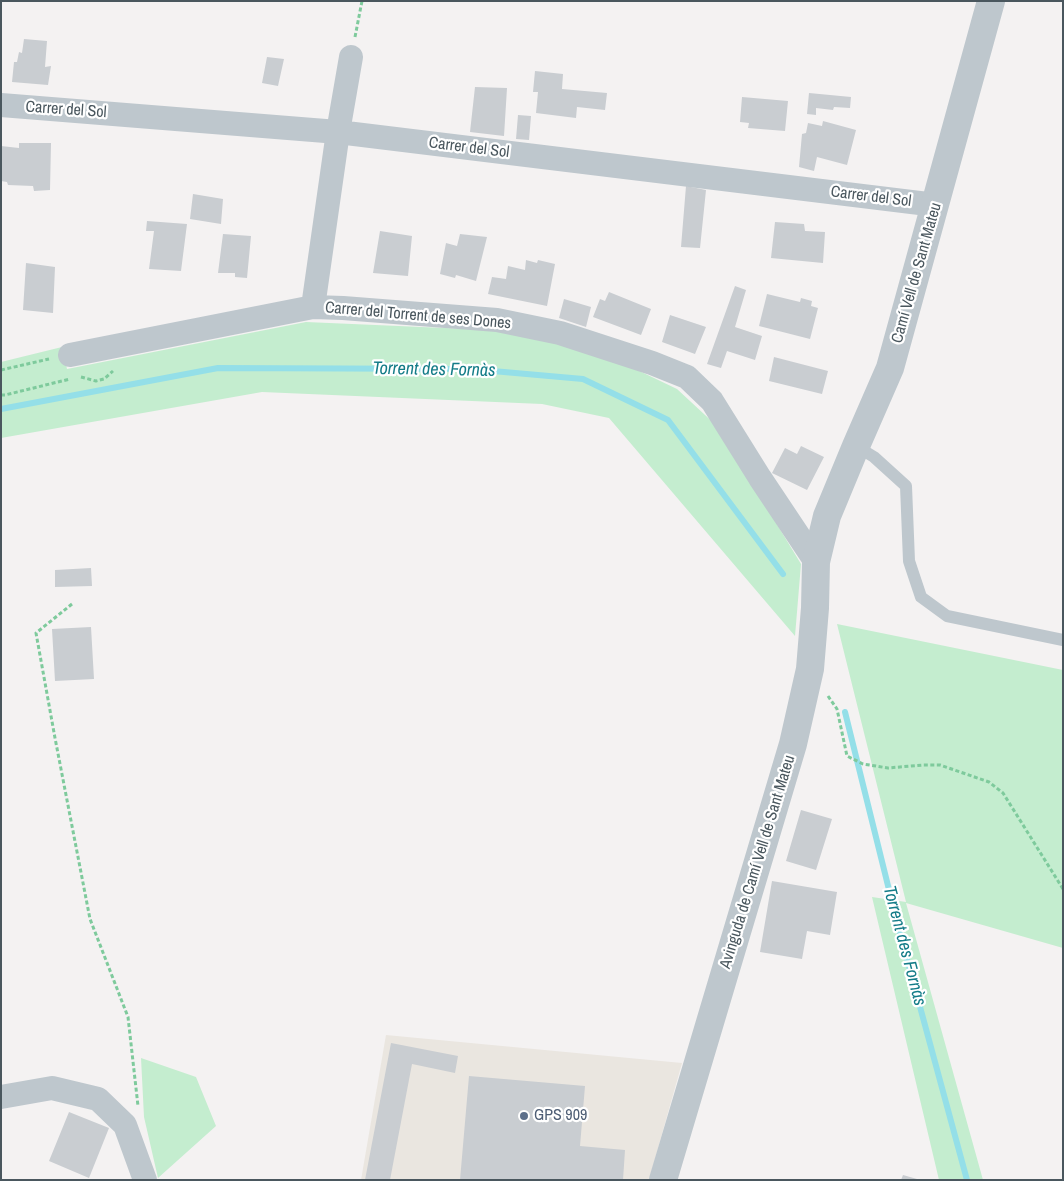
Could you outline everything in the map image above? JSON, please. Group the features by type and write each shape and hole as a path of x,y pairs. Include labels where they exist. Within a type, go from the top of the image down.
{"street":[{"name":"Camí Vell de Sant Mateu","path":"819,550 827,516 890,368 991,1"},
{"path":"314,307 338,132 351,57"},
{"name":"Carrer del Sol","path":"1,105 338,132 936,205"},
{"name":"Carrer del Torrent de ses Dones","path":"70,355 314,307 496,320 560,333 652,363 687,377 712,401 760,478 819,550"},
{"name":"Avinguda de Camí Vell de Sant Mateu","path":"663,1180 793,744 810,669 819,550"},
{"path":"1,1097 52,1088 98,1099 125,1125 145,1180"}],"lane":[{"path":"856,446 874,457 906,486 909,561 921,598 947,616 1063,640"}],"path":[{"path":"351,57 362,1"},
{"path":"1,370 70,355"},
{"path":"72,604 36,633 90,919 128,1017 140,1115 125,1125"},
{"path":"810,669 837,710 847,756 863,764 888,768 940,765 989,782 1003,793 1063,889"}],"shaded area":[{"path":"386,1035 682,1063 649,1180 361,1180"}],"green space":[{"path":"306,322 560,333 677,389 718,427 801,564 795,636 609,418 542,404 262,392 1,438 1,362 62,347 67,369"},
{"path":"837,624 1063,670 1063,948 906,903 983,1180 939,1180 872,897 906,902"},
{"path":"141,1058 196,1077 216,1126 158,1178 144,1117"}],"building":[{"path":"24,39 47,41 45,67 51,66 48,85 12,82 14,62 17,62 19,52 22,53"},
{"path":"267,57 284,59 278,86 262,83"},
{"path":"535,71 563,74 562,89 607,93 605,110 577,107 576,118 536,113 538,92 533,92"},
{"path":"475,87 507,88 504,136 470,132"},
{"path":"809,93 851,97 850,108 834,107 833,110 816,108 816,115 807,114"},
{"path":"742,97 788,101 785,131 748,128 749,123 740,122"},
{"path":"518,115 531,116 529,140 516,139"},
{"path":"823,121 856,130 847,165 817,157 814,171 799,167 802,134 806,133 808,123 822,126"},
{"path":"19,143 51,143 50,190 34,191 33,186 8,185 7,182 1,181 1,146 19,148"},
{"path":"686,186 706,190 700,248 681,247"},
{"path":"193,194 223,199 221,224 190,219"},
{"path":"147,221 187,224 181,271 149,269 154,231 146,231"},
{"path":"775,222 804,224 805,231 825,232 823,263 771,258"},
{"path":"380,231 412,236 408,276 373,273"},
{"path":"223,234 251,236 247,278 235,277 235,273 218,273"},
{"path":"460,234 487,237 476,281 456,275 455,278 440,274 446,243 457,246"},
{"path":"526,260 537,263 538,260 555,264 547,306 488,294 492,277 506,279 508,266 525,270"},
{"path":"26,263 55,267 53,313 23,310"},
{"path":"735,286 746,290 735,327 762,336 755,360 727,351 721,368 707,364"},
{"path":"609,292 651,309 641,335 593,317 600,299 605,301"},
{"path":"767,294 800,302 801,298 812,301 811,306 818,308 810,339 759,326"},
{"path":"564,299 591,307 586,327 559,318"},
{"path":"670,315 706,327 695,354 662,342"},
{"path":"774,357 828,371 822,394 769,381"},
{"path":"801,446 824,457 807,490 772,473 785,448 797,454"},
{"path":"91,568 92,586 55,587 55,570"},
{"path":"91,627 94,679 55,681 52,629"},
{"path":"801,810 832,819 816,870 786,861"},
{"path":"772,881 837,892 830,935 807,931 802,959 760,952"},
{"path":"391,1043 458,1056 455,1073 412,1064 390,1180 365,1180"},
{"name":"GPS 909","path":"469,1076 585,1086 580,1146 625,1150 623,1180 460,1180"},
{"path":"69,1112 109,1128 89,1178 49,1161"},
{"path":"903,1175 917,1179 917,1180 901,1180"}],"waterway":[{"name":"Torrent des Fornàs","path":"1,409 218,368 470,369 583,379 668,420 783,574"},
{"name":"Torrent des Fornàs","path":"845,712 897,922 967,1180"}],"place":[{"name":"GPS 909","path":"524,1116"}]}
